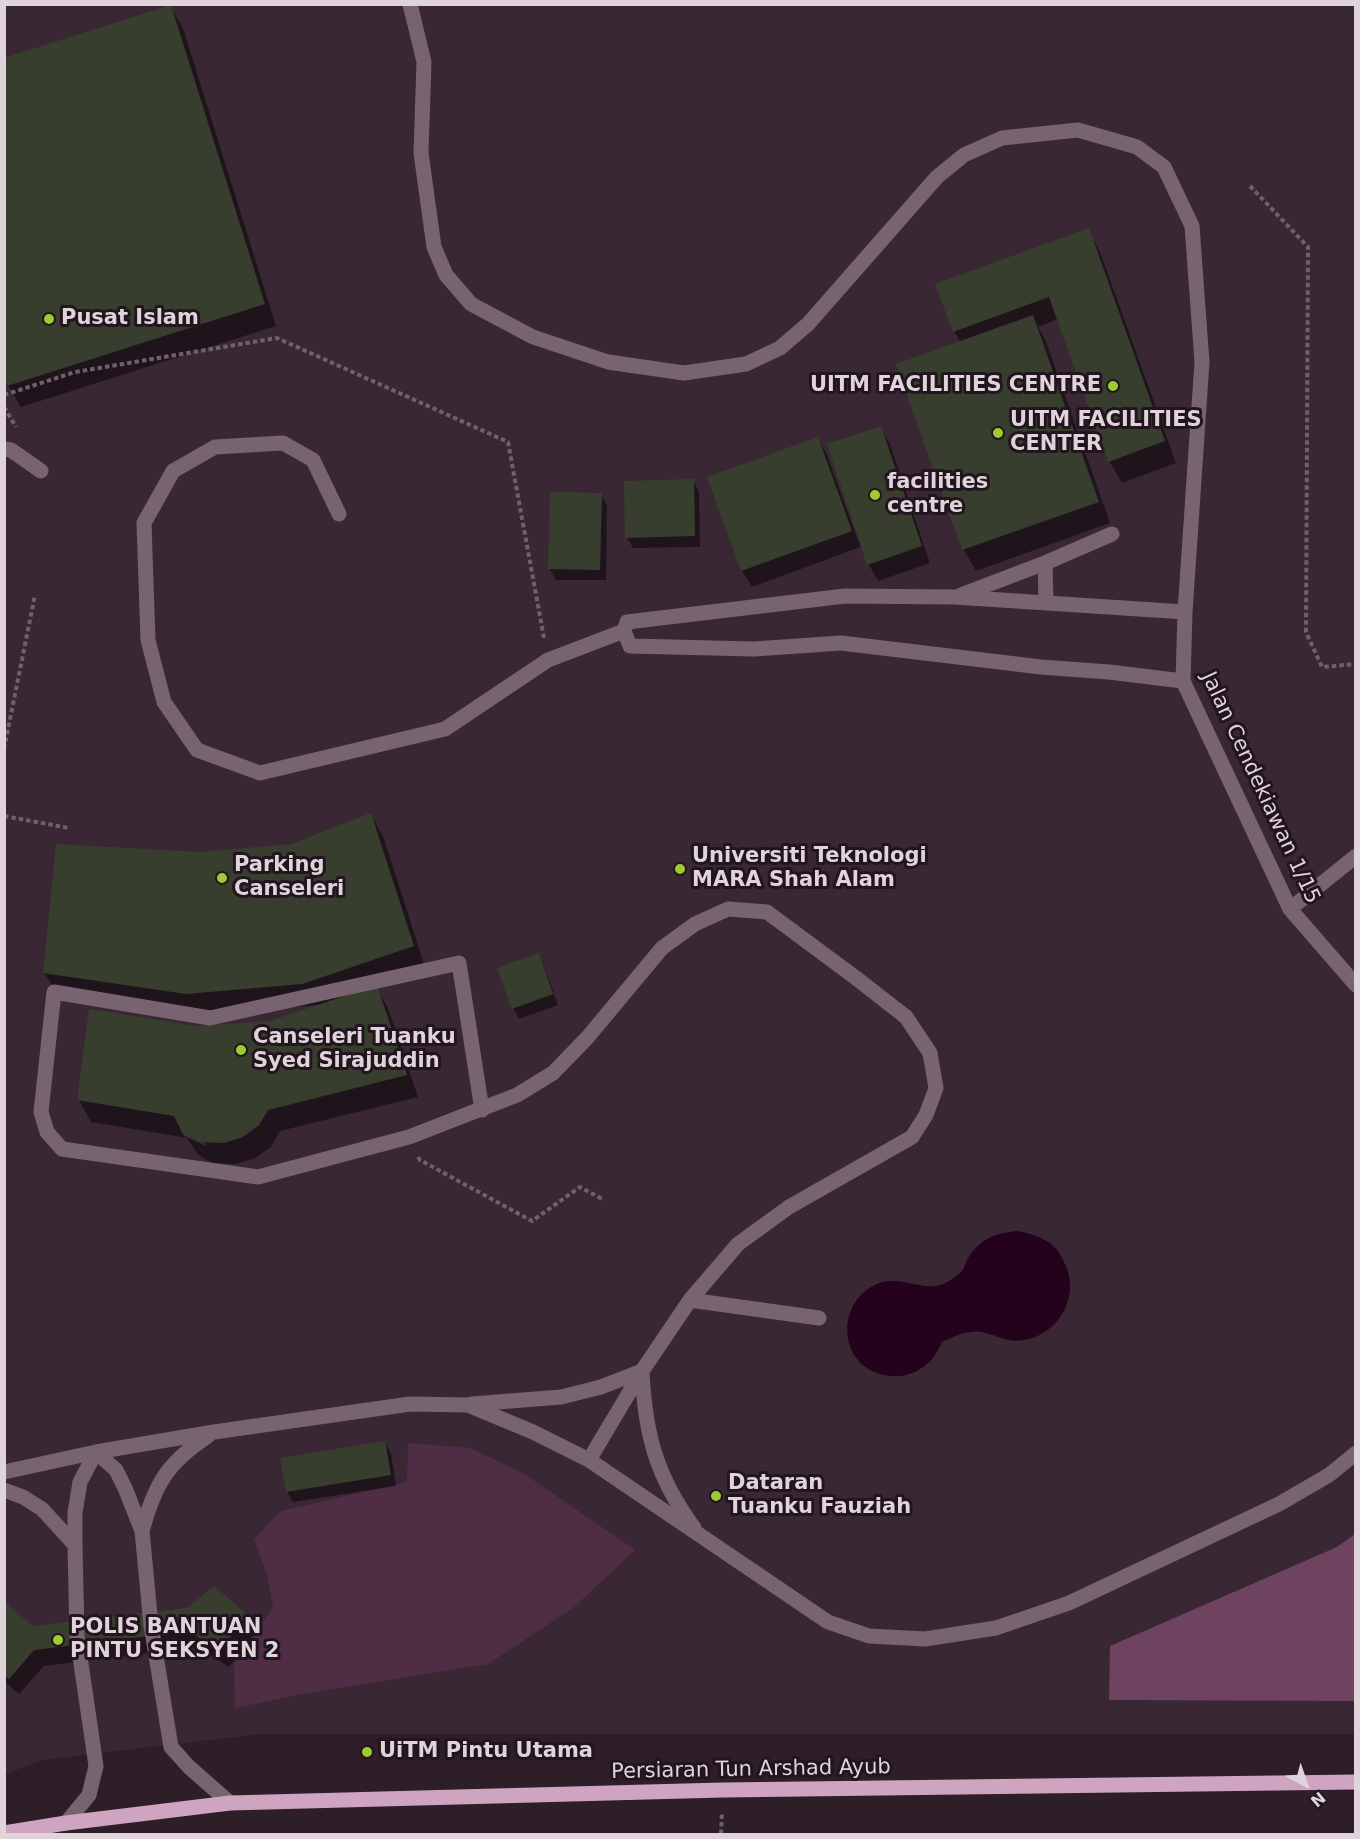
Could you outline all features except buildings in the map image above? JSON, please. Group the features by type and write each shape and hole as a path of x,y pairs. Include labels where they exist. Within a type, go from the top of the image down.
{"main road":[{"name":"Persiaran Tun Arshad Ayub","path":"4,1833 230,1803 723,1790 1356,1782"}],"street":[{"name":"Jalan Cendekiawan 1/15","path":"411,4 424,62 421,153 434,247 446,275 471,304 532,337 608,362 684,373 746,364 780,348 808,324 937,177 964,155 1002,138 1078,130 1137,147 1164,167 1192,226 1202,362 1185,612 1183,681 1290,909 1356,985"},
{"path":"339,514 313,460 283,443 215,447 173,471 144,522 148,640 164,702 197,750 260,773 445,729 548,660 624,631"},
{"path":"4,449 12,450 40,471"},
{"path":"955,597 1045,563 1112,534"},
{"path":"1045,563 1046,602"},
{"path":"1183,681 841,643 754,649 630,645 624,631 627,622 845,596 955,597 1185,612"},
{"path":"1290,909 1356,856"},
{"path":"482,1110 459,963 210,1018 54,992 41,1112 47,1132 62,1149 258,1176 409,1137 482,1110 517,1095 553,1073 587,1038 662,948 695,924 728,909 766,912 906,1017 930,1053 936,1088 926,1115 912,1137 789,1207 738,1244 690,1300 642,1371 589,1461"},
{"path":"690,1300 819,1318"},
{"path":"4,1472 96,1452 214,1432 410,1404 468,1404 561,1397 601,1387 642,1371"},
{"path":"642,1371 643,1408 651,1443 663,1477 680,1509 701,1537"},
{"path":"468,1404 533,1432 589,1461 828,1622 869,1636 925,1639 996,1628 1069,1603 1279,1504 1329,1475 1356,1453"},
{"path":"142,1531 150,1501 166,1473 187,1449 214,1432"},
{"path":"96,1452 116,1470 142,1531 151,1625 171,1747 189,1767 230,1803"},
{"path":"66,1823 89,1795 96,1766 77,1636 75,1513 80,1482 96,1452"},
{"path":"4,1490 23,1497 42,1509 75,1545"}],"path":[{"path":"1250,186 1308,246 1306,632 1322,667 1356,664"},
{"path":"4,394 75,372 277,338 508,442 548,660"},
{"path":"4,749 34,595"},
{"path":"4,816 69,828"},
{"path":"409,1137 420,1160 532,1221 580,1187 604,1200"}],"shaded area":[{"name":"Universiti Teknologi MARA Shah Alam","path":"5,5 1355,5 1355,1734 260,1734 43,1760 5,1774"},
{"path":"1017,1231 1049,1242 1058,1252 1068,1270 1070,1284 1067,1303 1058,1320 1044,1333 1019,1341 980,1332 957,1335 942,1342 931,1360 916,1371 900,1376 883,1375 867,1368 855,1356 848,1340 848,1320 856,1301 863,1293 871,1287 890,1281 926,1286 943,1284 960,1273 970,1255 985,1240 1003,1233"},
{"path":"408,1443 470,1448 526,1475 635,1550 573,1608 488,1664 302,1694 235,1708 234,1663 273,1607 267,1574 254,1539 281,1511 407,1482"},
{"path":"1355,1534 1355,1701 1109,1700 1110,1646 1337,1547"}],"place":[{"name":"Pusat Islam","path":"49,319"},
{"name":"UITM FACILITIES CENTRE","path":"1113,386"},
{"name":"UITM FACILITIES CENTER","path":"998,433"},
{"name":"facilities centre","path":"875,495"},
{"name":"Universiti Teknologi MARA Shah Alam","path":"680,869"},
{"name":"Parking Canseleri","path":"222,878"},
{"name":"Canseleri Tuanku Syed Sirajuddin","path":"241,1050"},
{"name":"Dataran Tuanku Fauziah","path":"716,1496"},
{"name":"POLIS BANTUAN PINTU SEKSYEN 2","path":"58,1640"},
{"name":"UiTM Pintu Utama","path":"367,1752"}]}
